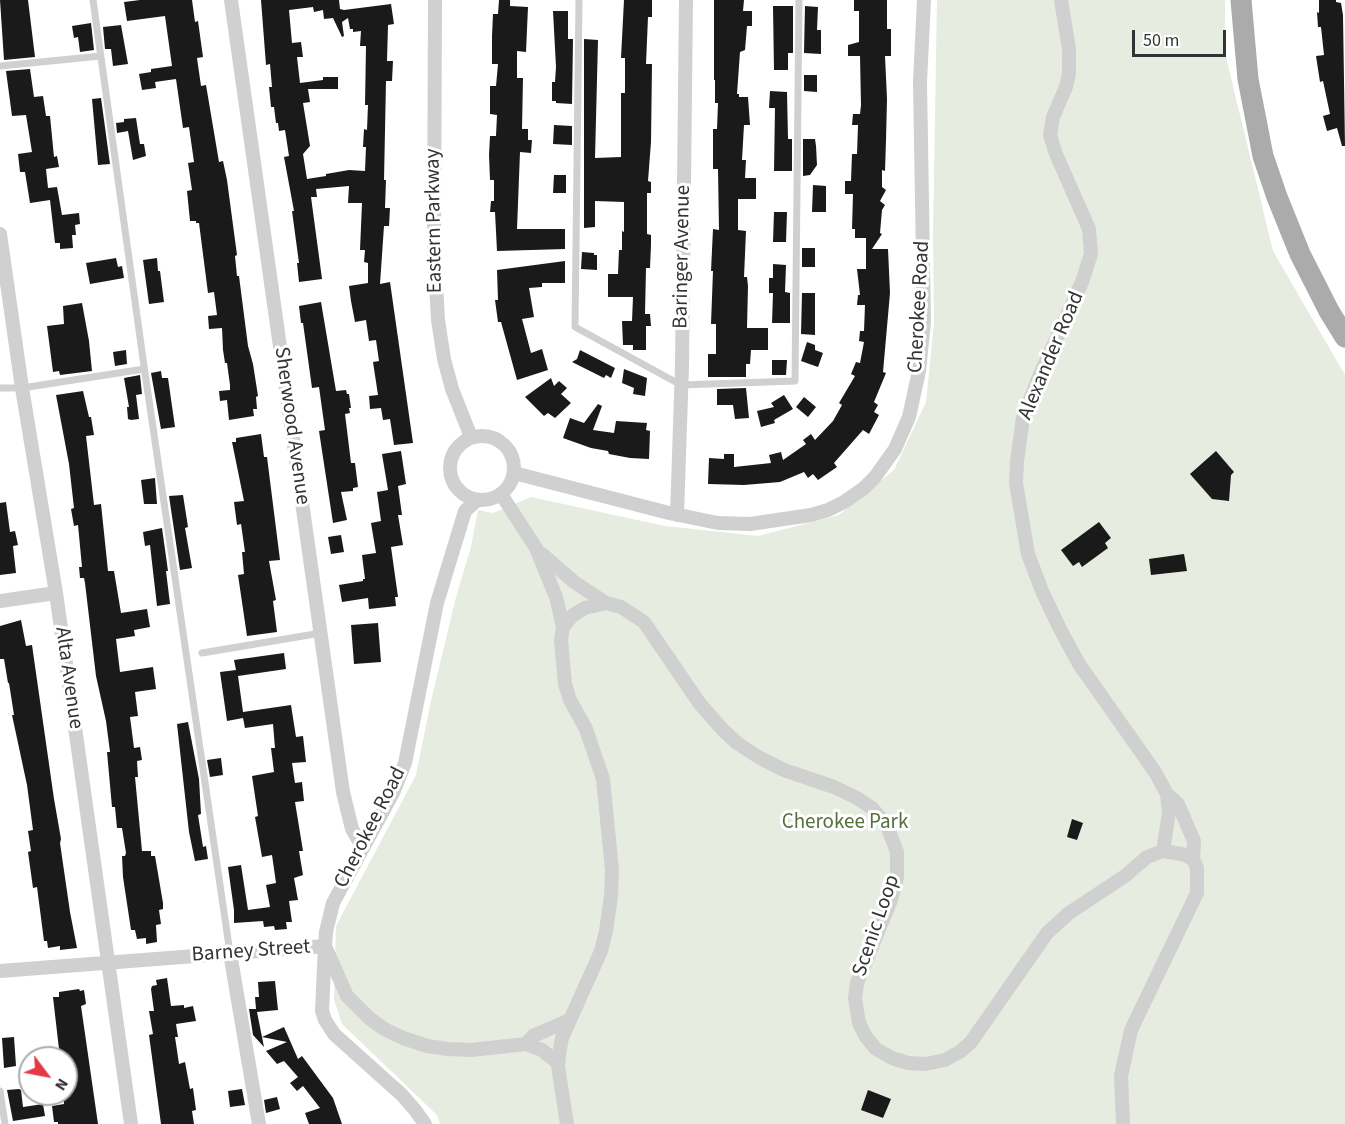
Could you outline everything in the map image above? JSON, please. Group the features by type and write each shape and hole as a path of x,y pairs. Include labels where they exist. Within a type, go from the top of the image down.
{"main road":[{"path":"1241,0 1248,79 1263,156 1300,254 1345,337"}],"street":[{"name":"Sherwood Avenue","path":"231,0 343,792 352,829 363,848"},
{"name":"Eastern Parkway","path":"435,0 433,168 438,320 444,359 452,388 471,437"},
{"name":"Baringer Avenue","path":"677,515 686,0"},
{"name":"Cherokee Road","path":"514,473 677,515 718,523 750,525 828,510 864,488 875,477 903,433 914,400 924,322 920,82 924,0"},
{"name":"Alexander Road","path":"1060,0 1069,49 1069,74 1053,117 1050,135 1056,154 1084,213 1091,237 1091,254 1082,282 1023,418 1018,446 1017,492 1028,554 1059,627 1079,664 1155,772 1167,794 1178,804 1194,841 1193,859"},
{"name":"Alta Avenue","path":"0,241 6,319 22,388 56,593 131,1124"},
{"path":"484,435 495,438 507,448 513,459 514,473 510,484 501,494 492,499 477,500 464,496 453,484 449,469 452,456 461,443 471,437 484,435"},
{"path":"501,494 536,548 553,589 563,627"},
{"name":"Cherokee Road","path":"425,1124 402,1095 334,1034 325,1020 322,1011 326,932 333,903 393,793 405,763 437,603 465,511 477,500"},
{"name":"Scenic Loop","path":"536,548 574,582 606,603 626,610 644,622 700,704 742,747 784,770 834,787 857,798 872,808 887,826 897,852 897,878 891,900 857,983 855,998 859,1023 866,1037 876,1049 895,1060 917,1065 930,1064 949,1058 965,1048 1057,922 1125,876 1147,857 1163,851"},
{"path":"0,601 56,593"},
{"path":"567,1124 558,1063 562,1038 601,951 612,896 612,870 603,779 586,729 570,700 565,684 561,640 563,627 568,619 585,608 606,603"},
{"name":"Alexander Road","path":"1163,851 1169,812 1167,794"},
{"path":"1123,1124 1121,1076 1131,1030 1197,893 1197,868 1193,859 1182,854 1163,851"},
{"name":"Barney Street","path":"0,970 325,946 347,996 369,1018 384,1029 427,1046 448,1050 471,1050 526,1044 533,1036 570,1020"},
{"path":"230,953 259,1124"},
{"path":"526,1044 542,1050 558,1063"}],"lane":[{"path":"93,0 144,369 230,953"},
{"path":"579,0 575,327 681,386 795,381 799,0"},
{"path":"0,66 101,56"},
{"path":"0,388 22,388 144,369"},
{"path":"202,653 321,633"},
{"path":"0,1091 5,1124"}],"green space":[{"name":"Cherokee Park","path":"937,0 1225,0 1225,53 1273,251 1345,375 1345,1124 440,1124 437,1115 342,1024 334,1000 336,926 416,775 431,701 456,597 471,547 478,510 493,513 531,497 665,526 758,536 839,515 894,470 926,402 934,324 933,235"}],"building":[{"path":"0,0 28,0 35,57 4,60"},
{"path":"192,0 195,22 198,21 203,57 197,58 201,86 206,85 219,162 223,161 227,180 237,255 235,256 237,276 239,276 248,346 258,396 256,397 257,409 253,409 254,416 229,420 227,400 220,401 219,391 230,390 230,385 223,350 222,328 209,329 208,316 217,315 214,292 208,293 199,223 190,221 187,191 192,190 188,163 194,162 189,127 183,128 176,79 155,82 156,88 142,90 139,74 151,72 151,69 172,66 165,16 127,21 124,2"},
{"path":"261,0 339,0 340,9 344,10 391,4 394,24 388,25 387,61 393,61 392,81 386,81 384,180 386,180 385,208 390,208 389,226 384,226 380,284 390,282 413,443 394,445 390,419 383,420 381,408 370,409 369,396 378,395 373,362 379,361 376,340 369,341 366,320 355,322 351,301 349,286 368,283 368,263 364,262 365,250 360,250 362,203 348,203 349,186 316,189 317,197 311,197 322,279 299,282 297,263 299,263 292,211 294,211 284,157 289,156 285,130 279,131 274,107 271,107 270,64 266,65","holes":["313,7 314,12 323,10 324,19 333,18 342,37 344,36 342,22 348,18 350,29 353,29 353,32 361,31 360,46 366,46 367,130 364,129 363,147 366,147 365,171 349,170 307,179 303,154 310,146 303,103 310,102 308,89 338,89 338,77 323,77 323,80 300,83 297,57 303,57 301,42 292,43 289,10"]},
{"path":"499,0 510,0 510,6 528,7 526,52 517,51 517,78 523,78 522,129 528,129 528,140 532,140 531,153 520,152 517,229 565,229 565,249 497,251 495,212 490,212 491,201 494,201 494,180 490,180 489,155 490,136 496,136 497,115 490,114 490,86 496,86 498,64 492,64 492,36 493,14 498,14"},
{"path":"624,0 652,0 652,17 648,17 646,64 652,64 648,181 651,182 651,193 647,193 647,234 651,235 651,245 650,268 646,268 645,314 650,314 651,326 646,326 646,350 633,350 633,345 623,345 622,321 632,321 633,297 608,297 608,274 618,274 619,250 622,250 622,231 624,232 624,202 595,201 595,227 584,228 584,39 598,40 595,158 621,157 621,93 625,93 625,58 621,58"},
{"path":"714,0 744,0 743,11 752,11 752,26 747,26 745,50 740,52 737,94 739,97 748,97 750,125 744,125 742,160 746,160 745,178 756,178 756,199 738,199 738,230 746,231 744,277 747,277 748,286 747,328 768,328 768,350 751,350 750,364 746,364 746,377 708,377 708,354 716,354 716,324 711,324 713,271 711,271 713,229 719,230 718,169 713,169 713,129 717,129 718,103 715,103 714,80"},
{"path":"854,0 887,0 887,29 891,29 891,56 885,56 887,99 885,171 882,170 882,187 886,190 880,201 885,205 882,210 880,233 882,234 872,249 888,249 890,293 883,372 886,373 874,402 878,405 874,412 879,415 869,434 863,430 834,463 837,467 818,480 813,474 808,478 804,472 780,482 744,485 708,484 709,458 724,459 724,454 734,454 734,467 771,463 769,455 781,452 783,460 806,444 803,440 811,434 815,440 833,421 842,405 839,403 855,376 851,374 856,362 860,363 864,342 859,341 860,331 864,331 865,305 857,305 858,295 860,295 857,269 866,269 866,238 855,238 855,229 852,229 853,194 845,194 845,181 851,181 852,154 857,154 858,125 852,125 853,114 860,114 861,105 860,56 848,56 848,45 859,42 859,11 854,11"},
{"path":"1319,0 1336,0 1341,3 1345,146 1342,146 1337,128 1327,131 1323,116 1330,114 1323,81 1320,82 1316,56 1324,55 1321,27 1318,27"},
{"path":"773,6 793,6 793,53 788,53 788,70 774,70"},
{"path":"805,6 818,7 817,30 821,30 821,54 804,53"},
{"path":"553,11 568,11 568,39 573,39 572,104 552,101 552,82 555,82 556,67"},
{"path":"91,23 94,50 80,52 78,37 74,38 72,26"},
{"path":"121,25 128,64 113,66 111,49 105,49 103,27"},
{"path":"30,69 34,97 43,96 46,116 50,116 54,157 57,156 59,167 46,169 48,188 57,187 62,215 79,213 80,224 75,225 76,235 72,235 73,248 60,249 60,243 55,243 50,200 30,203 25,172 20,172 18,154 32,152 26,115 12,116 6,71"},
{"path":"804,75 817,75 817,92 804,91"},
{"path":"770,91 787,92 788,139 792,139 792,171 774,171 775,108 769,108"},
{"path":"101,98 110,164 98,165 92,99"},
{"path":"136,118 140,144 144,144 146,156 133,160 128,131 117,133 116,123 124,122 124,119"},
{"path":"554,125 572,126 572,145 553,144"},
{"path":"803,139 815,139 817,165 810,175 803,176"},
{"path":"554,175 566,175 566,193 553,193"},
{"path":"813,185 826,186 826,212 812,212"},
{"path":"774,212 787,212 786,242 773,242"},
{"path":"802,248 815,248 815,267 802,267"},
{"path":"582,252 597,255 597,270 581,269"},
{"path":"116,258 118,267 122,266 124,278 90,284 86,263"},
{"path":"157,258 164,302 149,304 143,260"},
{"path":"565,261 565,283 542,283 542,287 529,288 534,317 522,319 531,353 542,349 548,370 517,380 501,322 498,322 495,300 498,300 497,270"},
{"path":"773,264 786,265 785,292 790,293 790,323 772,323 773,293 769,293 769,278 773,278"},
{"path":"802,293 815,293 815,335 801,334"},
{"path":"321,302 336,391 346,390 349,394 350,413 345,414 351,463 355,463 358,487 353,488 353,491 341,492 347,520 333,523 319,431 325,430 319,387 312,388 299,306"},
{"path":"82,303 92,371 60,375 59,371 53,372 47,326 64,324 63,306"},
{"path":"807,342 815,345 815,350 823,353 818,367 801,361"},
{"path":"126,350 127,364 115,366 113,352"},
{"path":"580,350 615,368 611,378 606,375 604,378 572,362 577,359"},
{"path":"772,360 787,360 786,375 772,375"},
{"path":"624,369 647,378 645,396 633,394 634,388 622,383"},
{"path":"161,371 162,378 168,378 175,427 161,429 151,373"},
{"path":"140,375 142,394 136,395 139,419 131,420 128,419 127,407 129,407 124,378"},
{"path":"551,378 554,386 559,381 567,388 561,394 571,403 555,418 548,413 544,416 525,397"},
{"path":"746,388 749,418 735,419 733,405 717,405 717,389"},
{"path":"83,391 94,435 86,436 94,505 101,504 108,571 114,571 121,613 147,609 150,627 134,630 135,636 116,639 120,672 153,667 156,689 135,692 138,716 130,717 134,748 140,747 142,760 137,761 138,777 135,777 142,851 151,851 151,856 155,856 163,903 163,909 159,910 161,924 156,925 157,942 146,944 146,938 137,939 135,930 131,930 123,877 122,856 126,853 122,828 117,828 115,807 112,807 107,752 110,752 106,721 96,676 85,583 84,578 80,578 79,567 82,567 78,525 74,526 71,509 74,508 69,464 56,395"},
{"path":"784,395 793,409 774,420 775,423 761,427 757,411 774,407 771,403"},
{"path":"804,397 816,407 808,417 796,407"},
{"path":"598,404 602,406 593,430 614,433 616,421 647,423 646,430 650,431 649,459 609,454 608,451 591,448 563,438 570,418 584,423"},
{"path":"261,434 264,457 267,457 280,560 269,561 276,600 273,601 277,632 247,636 238,575 244,574 242,552 245,552 241,524 237,525 234,502 244,501 232,442 236,442 236,438"},
{"path":"401,451 406,484 398,486 402,515 398,515 403,545 391,547 398,597 395,597 396,606 369,609 368,598 342,602 339,585 363,581 365,579 362,555 376,553 371,523 381,521 377,492 388,490 382,454"},
{"path":"1216,451 1234,472 1231,475 1229,501 1212,499 1190,474"},
{"path":"155,478 157,504 144,504 141,480"},
{"path":"183,495 188,527 185,528 192,568 180,570 169,496"},
{"path":"6,502 10,532 15,531 18,545 13,546 16,573 0,575 0,503"},
{"path":"1099,522 1111,538 1105,543 1108,548 1082,567 1079,562 1073,566 1061,550"},
{"path":"162,528 170,604 157,606 150,545 145,546 143,532"},
{"path":"341,535 344,552 331,554 328,537"},
{"path":"1184,554 1187,571 1151,575 1149,559"},
{"path":"21,620 26,646 32,645 77,948 60,950 60,946 48,948 47,941 44,941 37,887 33,888 28,852 31,851 28,831 33,830 27,785 12,715 14,715 4,659 0,659 0,626"},
{"path":"378,623 381,662 354,664 351,625"},
{"path":"284,653 286,669 238,676 243,712 291,705 296,737 303,736 306,762 292,763 295,783 302,782 304,801 295,802 303,851 299,851 303,875 294,878 298,900 289,901 292,922 286,922 287,929 275,930 274,926 264,927 263,921 234,923 228,867 241,865 248,910 270,907 266,885 276,883 272,855 262,857 255,817 258,816 252,776 274,772 271,748 275,748 273,724 245,728 243,718 227,721 220,672 236,670 234,660"},
{"path":"188,722 199,779 201,814 198,815 203,847 206,846 208,859 195,861 189,832 177,724"},
{"path":"221,758 223,775 210,777 207,760"},
{"path":"1072,819 1083,823 1077,840 1067,837"},
{"path":"167,978 171,1006 184,1005 184,1008 193,1006 196,1021 176,1024 178,1037 175,1037 179,1064 185,1062 190,1089 193,1088 196,1110 192,1111 194,1124 161,1124 149,1035 153,1034 149,1011 154,1011 152,986 157,985 156,980"},
{"path":"275,981 278,1010 257,1012 264,1047 253,1035 249,1009 256,1009 255,997 259,997 258,982"},
{"path":"84,990 86,1004 81,1006 98,1124 58,1124 54,1122 52,1106 78,1106 78,1046 59,1046 53,997 59,997 59,992"},
{"path":"284,1027 298,1059 302,1056 333,1098 342,1124 309,1124 305,1113 320,1108 303,1086 297,1091 290,1083 298,1077 284,1061 277,1064 266,1051 287,1042 262,1037"},
{"path":"14,1037 16,1066 4,1068 2,1038"},
{"path":"18,1089 18,1106 43,1106 45,1116 13,1121 7,1090"},
{"path":"242,1089 245,1105 230,1107 228,1091"},
{"path":"868,1090 891,1099 883,1118 861,1110"},
{"path":"277,1097 280,1109 266,1113 264,1100"}]}
